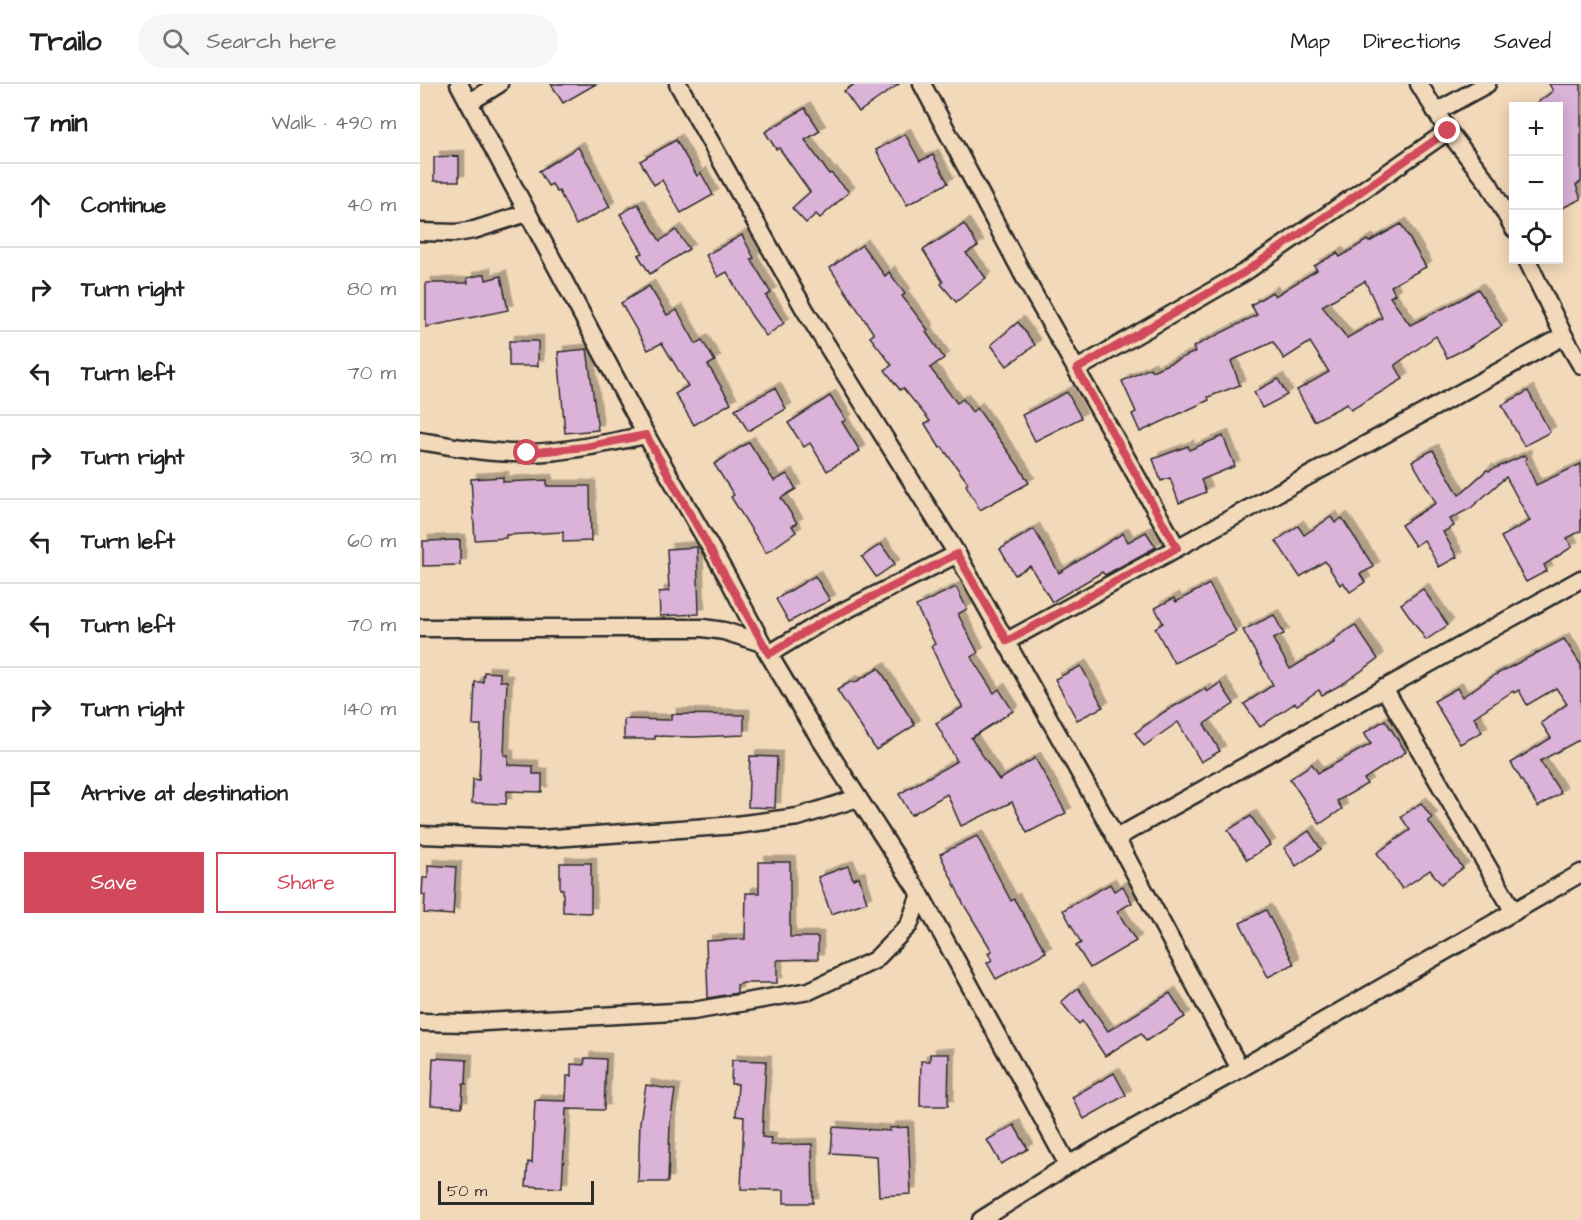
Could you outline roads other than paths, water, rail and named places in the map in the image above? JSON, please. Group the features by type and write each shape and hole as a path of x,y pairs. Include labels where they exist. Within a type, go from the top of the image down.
{"street":[{"path":"459,84 646,435 728,578 765,649 920,894 1068,1165"},
{"path":"470,102 499,84"},
{"path":"678,84 805,310 957,554 1007,641 1240,1069"},
{"path":"922,84 1027,282 1177,548"},
{"path":"1419,84 1448,131 1489,184 1509,220"},
{"path":"1436,112 1488,84"},
{"path":"1077,369 1245,272 1448,131"},
{"path":"420,232 456,233 474,230 527,213"},
{"path":"1529,264 1564,336 1581,365"},
{"path":"1007,641 1564,336"},
{"path":"420,441 476,450 527,453 585,447 646,435"},
{"path":"420,628 704,628 724,631 765,649 957,554"},
{"path":"1116,838 1581,579"},
{"path":"1384,688 1514,912"},
{"path":"420,835 540,839 736,825 798,817 858,798"},
{"path":"981,1220 1068,1165 1581,873"},
{"path":"420,1022 467,1023 693,1011 809,991 875,960 909,924 920,894"}]}
